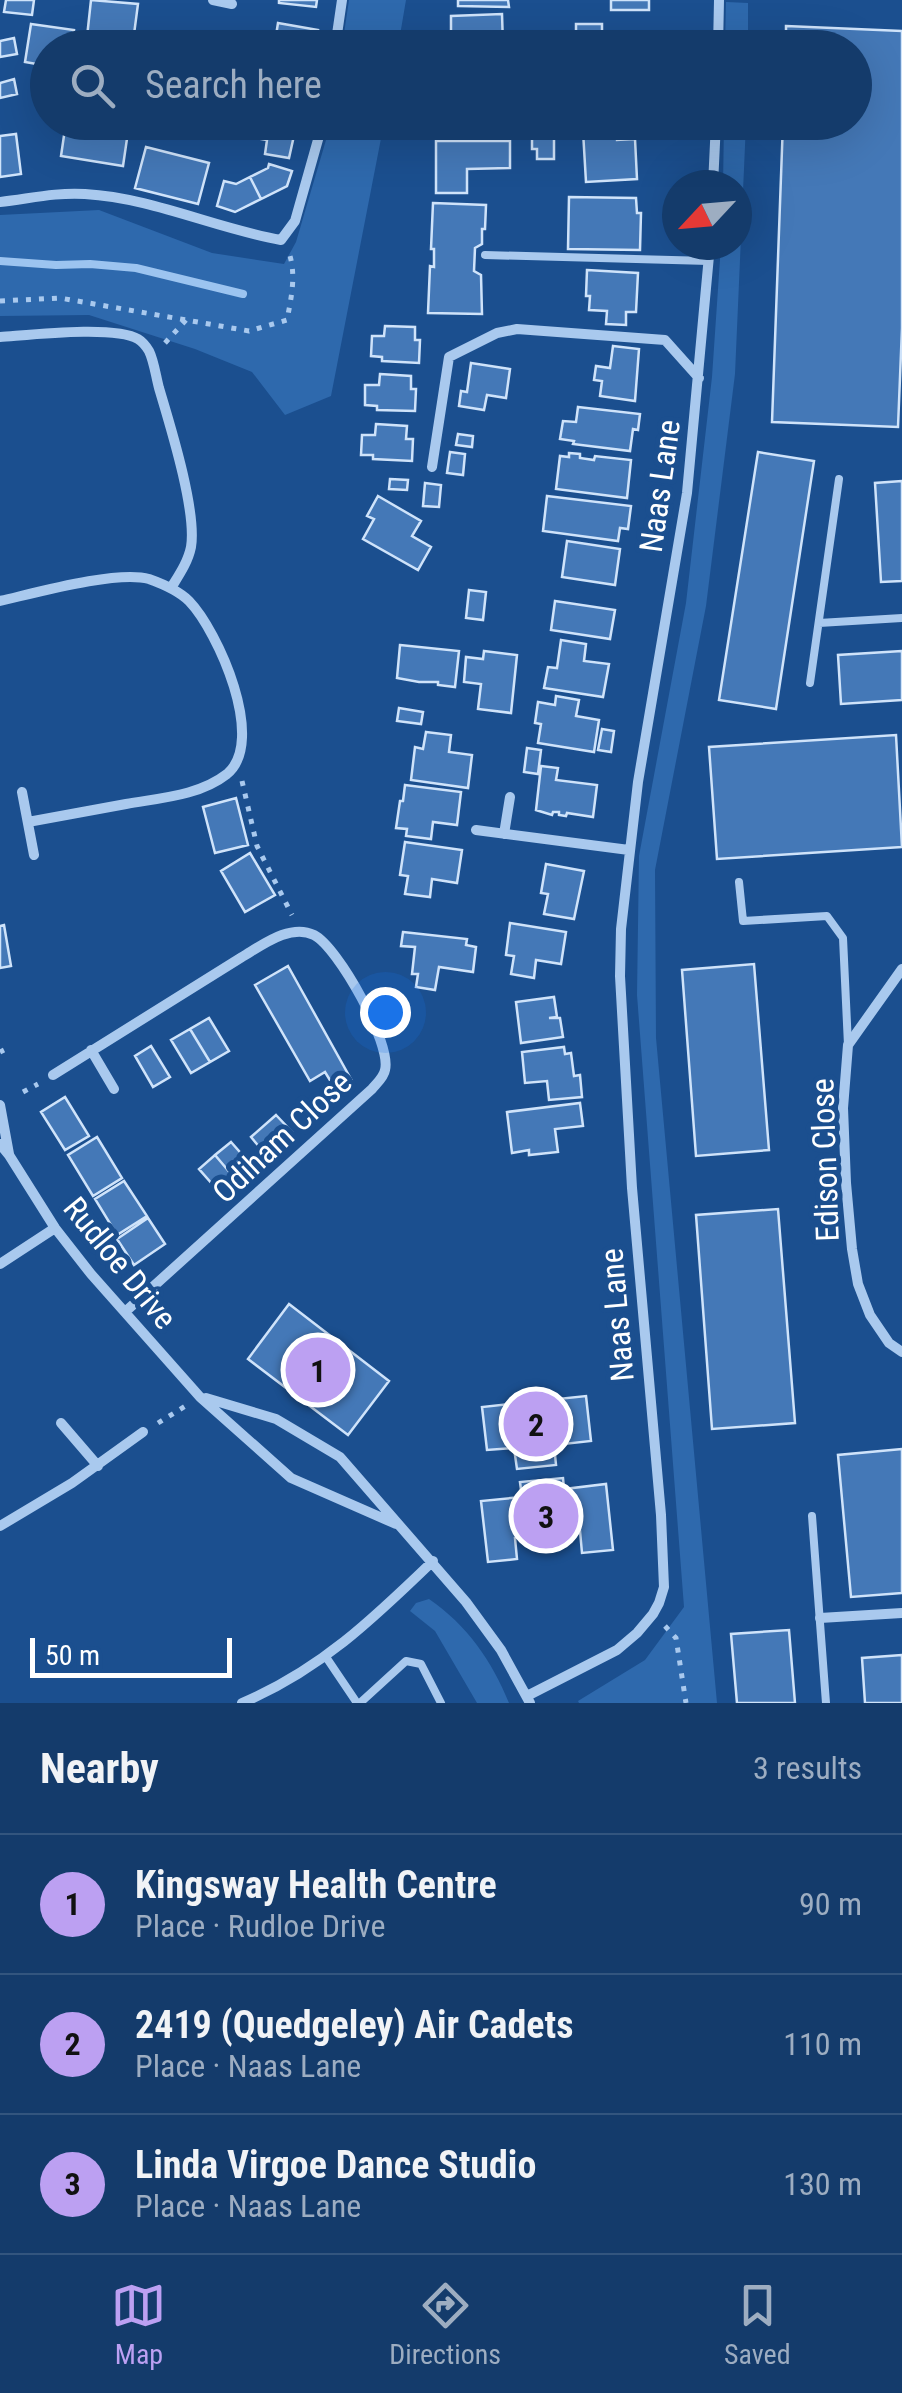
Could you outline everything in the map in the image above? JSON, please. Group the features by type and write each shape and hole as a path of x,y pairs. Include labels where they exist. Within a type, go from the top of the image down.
{"street":[{"path":"213,0 232,4"},
{"path":"338,30 342,0"},
{"path":"718,30 719,0"},
{"path":"0,202 85,194 165,207 239,232 280,240 295,221 318,140"},
{"path":"714,170 715,140"},
{"name":"Naas Lane","path":"529,1700 617,1650 652,1614 664,1587 635,1228 620,976 621,929 629,850 687,493 709,261"},
{"path":"432,468 448,357 497,333 517,329 665,340 699,378"},
{"path":"0,337 114,333 138,339 149,351 170,424 191,528 191,546 171,588"},
{"path":"0,601 124,577 146,578 171,588 188,601 208,627 226,667 244,728 230,772 194,790 28,822"},
{"path":"22,792 34,855"},
{"path":"504,834 510,797"},
{"path":"476,830 629,850"},
{"path":"53,1074 274,939 294,932 302,934"},
{"name":"Odiham Close","path":"125,1312 278,1176 372,1089 385,1072 386,1055 363,1000 332,952 313,935 302,934"},
{"name":"Edison Close","path":"902,969 848,1045 842,1108 858,1284 870,1315 890,1343 902,1352"},
{"path":"91,1050 114,1089"},
{"name":"Rudloe Drive","path":"0,1106 9,1155"},
{"name":"Rudloe Drive","path":"0,1144 55,1228 200,1397 291,1478 396,1524"},
{"path":"0,1264 55,1228"},
{"name":"Rudloe Drive","path":"200,1397 276,1419 340,1457 466,1602 501,1650 529,1700"},
{"path":"61,1424 98,1466"},
{"path":"0,1526 98,1466 143,1432"},
{"path":"242,1703 292,1679 326,1656 433,1561"},
{"path":"820,1618 902,1613"}],"lane":[{"path":"485,254 709,261"},
{"path":"810,684 840,480"},
{"path":"819,623 902,618"},
{"path":"739,882 743,921 828,916 843,938 848,1045"},
{"path":"812,1516 826,1703"},
{"path":"326,1656 359,1703 406,1660 422,1664 441,1703"}],"path":[{"path":"0,301 60,298 249,331 287,320 293,291 292,261 280,240"},
{"path":"149,351 166,342 186,320"},
{"path":"237,759 256,846 302,934"},
{"path":"143,1432 200,1397"},
{"path":"652,1614 676,1638 686,1703"}],"shaded area":[{"path":"349,0 406,0 401,30 345,30"},
{"path":"726,2 748,3 748,30 725,30"},
{"path":"326,140 381,140 331,396 285,415 252,372 195,349 89,315 0,316 0,215 99,210 212,253 284,264 296,242"},
{"path":"724,140 745,140 744,170 723,170"},
{"path":"720,260 740,260 735,374 706,606 655,870 656,1038 717,1703 579,1703 645,1660 684,1607 637,995 639,856 686,603 712,377"},
{"path":"429,1599 477,1645 509,1703 477,1703 435,1631 410,1611 416,1603"}],"building":[{"path":"6,0 34,0 32,15 4,12"},
{"path":"91,0 138,4 135,30 88,30"},
{"path":"279,0 317,0 316,7"},
{"path":"458,0 508,0 509,7 458,6"},
{"path":"611,0 649,0 649,10 611,10"},
{"path":"502,14 503,30 451,30 451,16"},
{"path":"278,23 318,30 277,30"},
{"path":"31,24 74,30 30,30"},
{"path":"576,24 602,24 602,30 576,30"},
{"path":"786,26 902,31 898,427 772,422 782,140 872,140 872,30 786,30"},
{"path":"30,30 30,63 25,62"},
{"path":"14,38 17,54 0,57 0,41"},
{"path":"14,79 17,94 0,98 0,83"},
{"path":"16,134 21,174 0,177 0,136"},
{"path":"63,140 127,140 123,166 61,156"},
{"path":"267,140 293,140 289,158 265,154"},
{"path":"532,140 554,140 554,159 537,159 537,149 532,149"},
{"path":"584,140 635,140 637,179 586,182"},
{"path":"436,141 510,141 510,168 467,169 467,193 436,193"},
{"path":"146,147 209,163 198,204 135,188"},
{"path":"269,164 292,171 287,186 261,199 250,177"},
{"path":"250,177 261,199 235,212 217,206 224,181 236,184"},
{"path":"569,197 636,198 637,213 641,213 640,250 568,249"},
{"path":"433,203 486,205 485,229 482,244 475,248 474,271 481,275 482,314 428,313 430,266 434,267"},
{"path":"587,270 638,273 636,312 626,312 626,325 606,324 607,311 589,310"},
{"path":"385,326 415,327 415,340 420,340 419,363 382,361 382,357 371,356 372,336 384,336"},
{"path":"613,346 639,349 635,401 600,396 602,381 594,380 596,366 610,368"},
{"path":"471,363 510,369 506,398 487,395 484,410 459,406 461,391 467,392"},
{"path":"380,374 411,376 411,389 416,389 415,411 377,410 377,406 365,405 365,385 379,385"},
{"path":"578,407 640,414 630,451 560,439 563,421 576,422"},
{"path":"376,424 407,426 406,439 413,439 412,461 361,455 362,435 375,435"},
{"path":"458,434 473,436 472,447 456,445"},
{"path":"450,452 465,454 463,475 447,473"},
{"path":"758,452 814,461 776,709 719,700"},
{"path":"569,453 594,460 595,456 631,460 627,498 556,489 560,456 569,457"},
{"path":"390,479 408,480 407,490 389,489"},
{"path":"902,481 902,581 881,582 875,483"},
{"path":"425,483 441,485 439,507 423,506"},
{"path":"378,496 421,521 412,536 431,547 418,570 363,539 374,519 367,516"},
{"path":"547,496 631,506 628,529 620,528 618,541 543,531"},
{"path":"567,541 620,549 615,585 562,577"},
{"path":"469,590 486,592 483,620 466,618"},
{"path":"555,601 615,610 610,639 551,630"},
{"path":"561,640 586,644 584,661 609,664 603,697 544,688 548,667 557,668"},
{"path":"400,645 459,651 455,687 397,678"},
{"path":"484,651 517,655 511,713 478,709 481,684 464,682 466,657 483,659"},
{"path":"902,651 902,700 841,704 838,655"},
{"path":"556,696 579,700 576,716 599,720 594,752 538,743 538,702 555,705"},
{"path":"399,708 423,712 421,724 397,721"},
{"path":"602,729 614,731 611,752 598,750"},
{"path":"426,732 451,735 449,752 472,755 468,788 411,780 415,747 423,749"},
{"path":"896,735 902,847 717,859 709,747"},
{"path":"527,748 541,750 538,774 524,772"},
{"path":"541,766 558,768 556,780 597,785 593,817 559,812 552,815 536,810"},
{"path":"405,785 461,792 457,825 433,822 431,839 406,836 407,829 396,828"},
{"path":"236,798 248,845 215,853 203,807"},
{"path":"405,842 462,850 457,883 432,879 430,897 405,894 408,876 400,875"},
{"path":"250,853 275,895 245,912 221,871"},
{"path":"546,864 584,871 574,919 544,914 548,894 541,893"},
{"path":"510,923 566,932 561,964 536,960 534,978 511,974 514,956 506,955"},
{"path":"4,925 11,966 0,968 0,926"},
{"path":"403,932 467,939 466,945 476,947 473,972 439,967 435,990 416,987 418,974 412,974 415,947 401,946"},
{"path":"754,964 769,1150 696,1156 682,970"},
{"path":"288,966 352,1081 336,1090 325,1072 310,1081 255,985"},
{"path":"554,997 557,1017 549,1018 560,1018 563,1037 521,1043 516,1002"},
{"path":"209,1018 229,1051 210,1062 190,1029"},
{"path":"190,1029 210,1062 191,1073 171,1040"},
{"path":"151,1046 170,1077 153,1087 135,1056"},
{"path":"564,1047 565,1054 571,1053 574,1076 580,1075 582,1097 549,1100 547,1081 525,1083 522,1052"},
{"path":"65,1097 89,1136 65,1150 41,1112"},
{"path":"580,1103 583,1126 555,1129 558,1152 512,1153 507,1112"},
{"path":"276,1115 292,1132 266,1155 251,1137"},
{"path":"97,1137 122,1178 93,1196 68,1155"},
{"path":"231,1142 253,1167 237,1181 215,1155"},
{"path":"215,1155 237,1181 221,1194 199,1169"},
{"path":"124,1181 147,1216 117,1235 95,1199"},
{"path":"778,1209 795,1423 712,1429 696,1215"},
{"path":"148,1218 165,1244 134,1265 117,1239"},
{"path":"289,1304 389,1381 348,1435 248,1359"},
{"path":"586,1396 591,1441 554,1445 556,1465 517,1469 514,1448 487,1450 482,1407"},
{"path":"902,1449 902,1593 851,1597 838,1455"},
{"path":"563,1478 564,1489 606,1484 613,1550 582,1553 580,1531 515,1538 517,1559 488,1562 481,1501 522,1497 520,1482"},
{"path":"789,1630 795,1703 737,1703 731,1634"},
{"path":"902,1655 902,1703 865,1703 862,1658"}],"waterway":[{"path":"0,261 136,268 243,294"}],"place":[{"name":"Kingsway Health Centre","path":"318,1370"},
{"name":"2419 (Quedgeley) Air Cadets","path":"536,1424"},
{"name":"Linda Virgoe Dance Studio","path":"546,1516"}]}
